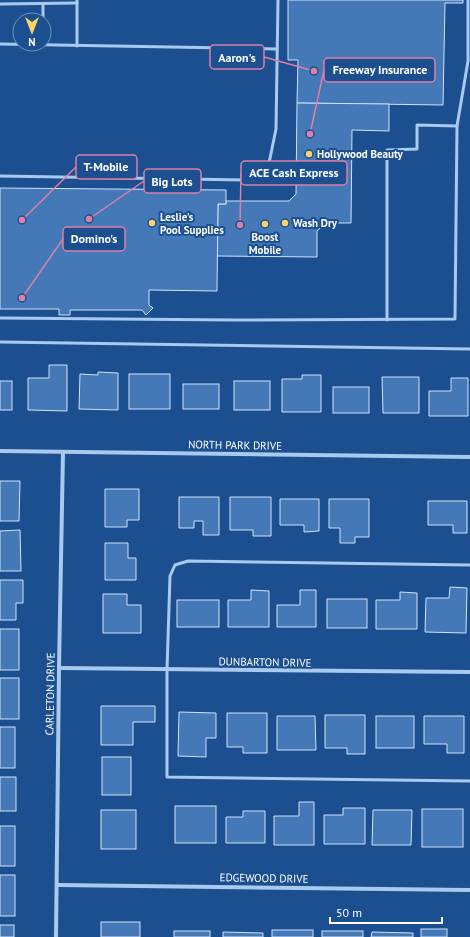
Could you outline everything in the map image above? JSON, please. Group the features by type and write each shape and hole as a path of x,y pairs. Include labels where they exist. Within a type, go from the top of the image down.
{"street":[{"name":"NORTH PARK DRIVE","path":"0,451 470,457"},
{"name":"CARLETON DRIVE","path":"56,937 58,884 59,668 63,452"},
{"name":"DUNBARTON DRIVE","path":"59,668 470,672"},
{"name":"EDGEWOOD DRIVE","path":"58,884 470,890"}],"lane":[{"path":"0,176 245,180 268,168 276,129 278,0"},
{"path":"0,318 455,319 457,126 468,61 468,0"},
{"path":"0,4 77,2 77,46"},
{"path":"43,4 43,12"},
{"path":"0,44 12,44"},
{"path":"52,45 277,49"},
{"path":"387,320 387,150 417,149 418,125 457,126"},
{"path":"0,342 470,349"},
{"path":"470,565 188,561 175,565 170,576 167,777 470,781"}],"building":[{"path":"288,0 463,0 463,3 445,3 443,105 297,103 298,60 288,60"},
{"path":"297,103 389,104 389,131 352,130 351,223 326,223 317,231 317,257 217,256 218,204 226,204 226,201 289,201 296,194"},
{"path":"0,188 226,190 226,204 218,204 217,291 149,290 149,305 153,308 146,315 142,310 70,310 70,315 59,315 59,309 0,309"},
{"path":"49,365 67,365 67,411 28,410 28,378 49,378"},
{"path":"98,372 118,373 118,410 79,409 80,374 98,375"},
{"path":"129,374 170,374 170,409 129,409"},
{"path":"302,375 321,375 321,412 282,412 282,379 302,379"},
{"path":"382,377 419,377 419,413 383,413"},
{"path":"451,378 468,378 468,416 429,416 429,391 451,391"},
{"path":"0,381 12,381 12,410 0,410"},
{"path":"234,381 270,381 270,410 234,410"},
{"path":"183,384 219,384 219,409 183,409"},
{"path":"333,387 369,387 369,413 333,413"},
{"path":"0,481 20,481 19,521 0,521"},
{"path":"105,489 139,489 139,520 127,520 127,527 105,527"},
{"path":"179,497 219,497 219,535 203,535 203,521 194,521 194,528 179,528"},
{"path":"230,497 271,497 271,536 253,536 253,530 230,530"},
{"path":"280,499 319,499 319,531 304,532 304,525 280,525"},
{"path":"329,499 369,499 369,537 355,537 355,543 340,543 340,528 329,528"},
{"path":"428,501 467,501 467,533 453,533 453,525 428,525"},
{"path":"20,530 21,571 0,571 0,531"},
{"path":"105,543 128,543 128,558 136,558 136,580 105,580"},
{"path":"0,580 23,580 23,603 16,603 16,620 0,620"},
{"path":"450,587 467,588 466,633 425,632 426,598 449,598"},
{"path":"251,590 269,591 269,627 228,627 228,600 251,600"},
{"path":"300,590 316,590 316,627 277,627 277,605 300,605"},
{"path":"400,592 417,593 417,629 376,629 376,600 400,600"},
{"path":"103,594 127,594 127,605 141,605 141,633 103,633"},
{"path":"327,599 367,599 367,628 327,628"},
{"path":"177,600 219,600 219,627 177,627"},
{"path":"0,629 19,629 19,670 0,670"},
{"path":"0,678 19,678 19,719 0,719"},
{"path":"101,706 155,706 155,722 133,722 133,745 101,745"},
{"path":"179,712 216,713 216,738 206,738 206,757 178,756"},
{"path":"227,713 267,713 267,753 243,753 243,747 227,747"},
{"path":"325,715 365,715 365,754 347,754 347,748 325,748"},
{"path":"277,716 315,716 316,750 277,750"},
{"path":"376,716 414,716 414,748 376,748"},
{"path":"424,716 464,716 464,753 447,753 447,744 424,744"},
{"path":"0,727 15,727 15,768 0,768"},
{"path":"102,757 131,757 131,795 102,795"},
{"path":"0,777 16,777 16,811 0,811"},
{"path":"299,802 314,802 314,845 274,845 274,816 299,816"},
{"path":"175,806 216,806 216,843 175,843"},
{"path":"343,808 365,808 365,844 324,844 324,815 343,815"},
{"path":"422,809 463,809 463,847 422,847"},
{"path":"101,810 136,810 136,849 101,849"},
{"path":"373,810 412,810 411,845 372,845"},
{"path":"243,811 265,811 265,843 226,843 226,817 243,817"},
{"path":"0,826 15,826 15,866 0,866"},
{"path":"0,875 15,875 15,916 0,916"},
{"path":"101,922 140,922 140,937 101,937"},
{"path":"0,925 14,925 14,937 0,937"},
{"path":"421,929 447,929 447,937 421,937"},
{"path":"272,930 313,930 313,937 272,937"},
{"path":"174,931 210,931 210,937 174,937"},
{"path":"322,931 363,931 363,937 322,937"},
{"path":"223,932 263,933 263,937 223,937"},
{"path":"372,932 413,933 413,937 371,937"}],"place":[{"name":"Aaron's","path":"314,71"},
{"name":"Freeway Insurance","path":"310,134"},
{"name":"Hollywood Beauty","path":"309,154"},
{"name":"Big Lots","path":"89,219"},
{"name":"T-Mobile","path":"22,220"},
{"name":"Leslie's Pool Supplies","path":"152,223"},
{"name":"Wash Dry","path":"285,223"},
{"name":"Boost Mobile","path":"265,224"},
{"name":"ACE Cash Express","path":"240,225"},
{"name":"Domino's","path":"22,298"}]}
